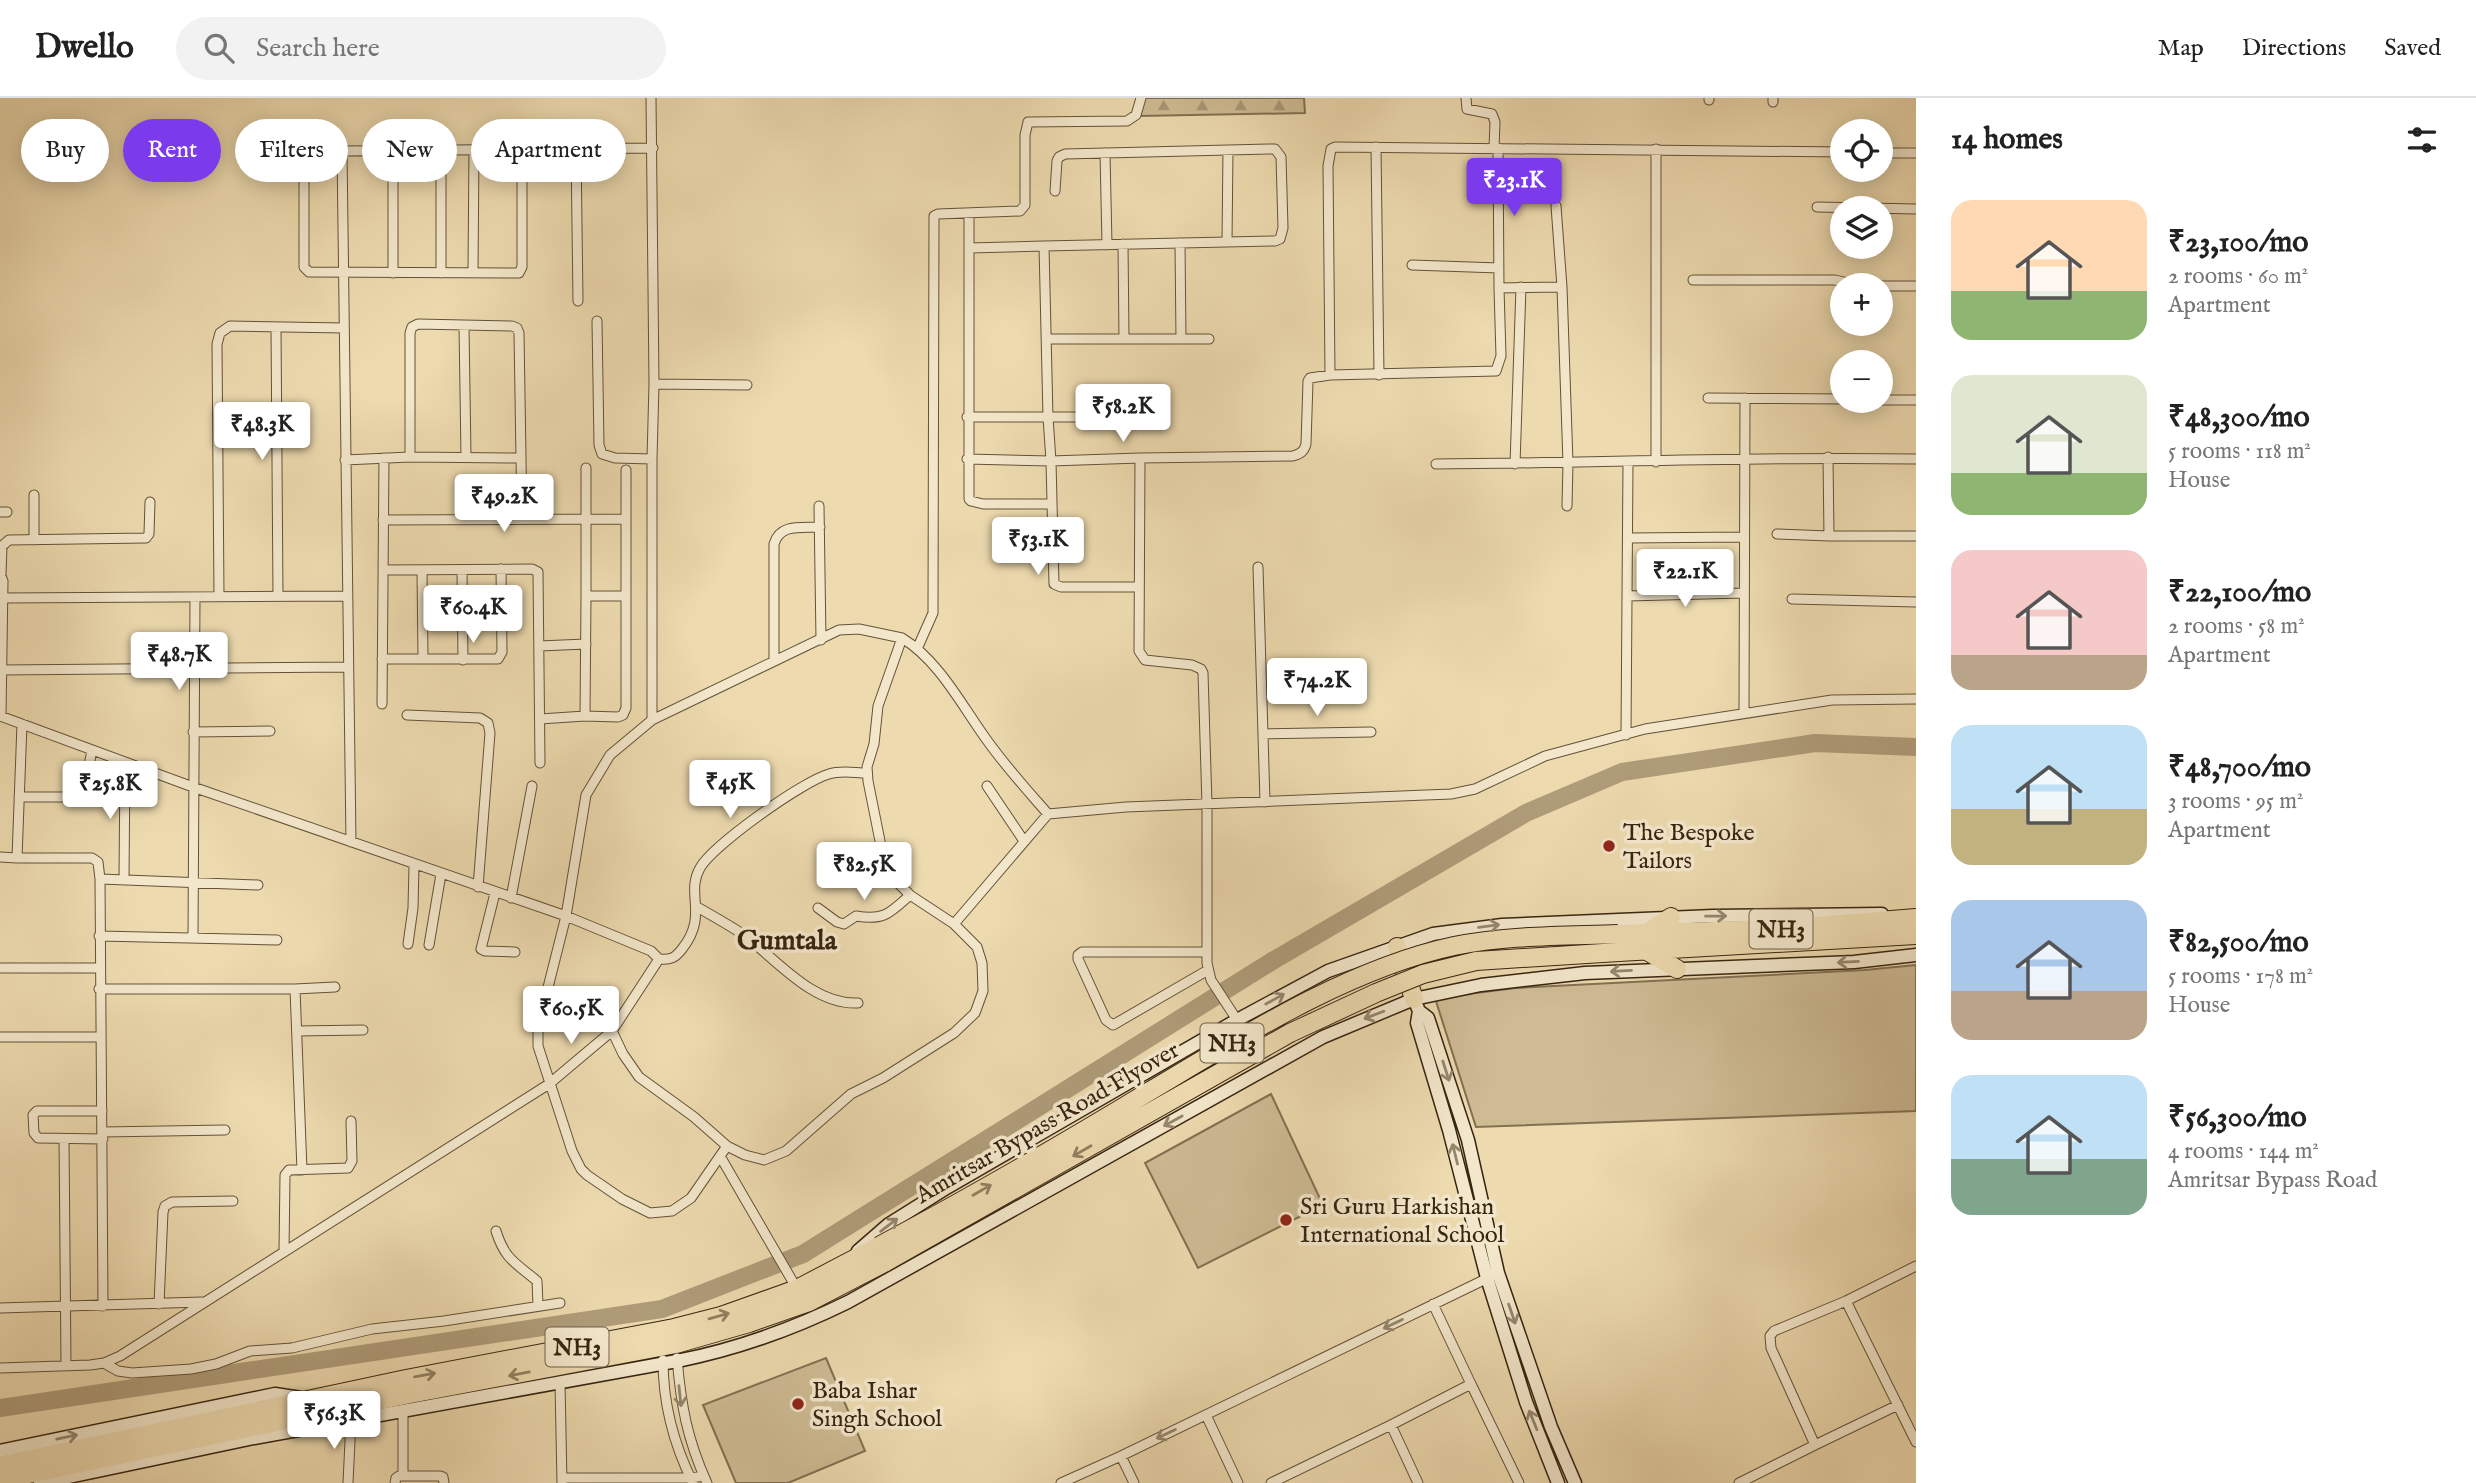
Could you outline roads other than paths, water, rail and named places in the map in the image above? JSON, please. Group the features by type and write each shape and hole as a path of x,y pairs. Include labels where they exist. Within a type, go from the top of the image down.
{"highway":[{"name":"NH3","path":"1646,942 1916,916"},
{"path":"1671,917 1646,942 1677,969"},
{"name":"NH3","path":"1646,942 1916,935"},
{"name":"Amritsar Bypass Road Flyover","path":"840,1277 883,1254 972,1197 1247,1033 1361,977 1421,955 1455,946 1532,937 1618,943 1646,942"},
{"path":"1396,947 1417,1005"},
{"name":"NH3","path":"0,1480 289,1421 324,1420 410,1394 670,1346 779,1313 840,1277"},
{"name":"NH3","path":"0,1466 405,1379 670,1346 721,1316 792,1281 840,1277"}],"street":[{"path":"651,98 654,384 652,720"},
{"path":"917,649 933,613 934,216 1023,210 1025,135 1028,122 1127,121 1136,115 1141,98"},
{"path":"967,459 1051,461 1293,456 1300,454 1306,444 1308,380 1315,376 1496,371 1501,356 1495,122 1492,114 1467,109 1466,98"},
{"path":"1330,375 1330,155 1331,149 1335,147 1830,152"},
{"path":"1376,147 1379,375"},
{"path":"626,148 653,148"},
{"path":"969,248 1275,241 1280,239 1283,228 1279,153 1269,149 1061,155 1057,165 1055,191"},
{"path":"1656,149 1656,462"},
{"path":"1227,242 1228,151"},
{"path":"1105,153 1107,244"},
{"path":"1893,153 1916,153"},
{"path":"304,182 304,267 309,272 517,273 522,270 522,182"},
{"path":"343,182 351,842"},
{"path":"393,182 393,273"},
{"path":"441,182 441,273"},
{"path":"473,273 474,182"},
{"path":"576,182 578,301"},
{"path":"1556,206 1563,287 1567,506"},
{"path":"1817,207 1916,209"},
{"path":"969,218 969,499 1051,504"},
{"path":"1180,243 1181,339"},
{"path":"1123,244 1124,339"},
{"path":"1044,246 1054,584 1061,587 1138,587"},
{"path":"1412,265 1499,268"},
{"path":"1693,281 1830,280"},
{"path":"1893,286 1916,286"},
{"path":"1515,464 1521,287"},
{"path":"1499,288 1563,287"},
{"path":"597,321 599,446 602,454 615,458 652,459"},
{"path":"410,457 410,329 418,324 512,326 518,329 523,519"},
{"path":"219,596 217,339 224,329 230,326 344,328"},
{"path":"464,326 466,457"},
{"path":"276,327 278,596"},
{"path":"1046,339 1209,339"},
{"path":"654,384 747,384"},
{"path":"1708,398 1830,399"},
{"path":"1744,713 1745,398"},
{"path":"1893,400 1916,400"},
{"path":"967,417 1123,417"},
{"path":"345,460 410,457 521,458"},
{"path":"1436,464 1828,457 1916,459"},
{"path":"1828,457 1829,536"},
{"path":"382,704 384,458"},
{"path":"1140,458 1138,646 1142,657 1151,662 1192,665 1203,673 1209,975 1237,1020"},
{"path":"1626,735 1629,462"},
{"path":"585,716 586,468"},
{"path":"540,719 618,717 625,712 626,471"},
{"path":"34,495 34,540"},
{"path":"150,502 149,534 145,539 9,540 3,543 0,574 1,716 193,787 566,916 651,951 659,959 676,957 688,941 695,925 697,872 709,855 806,783 835,772 867,773"},
{"path":"819,506 821,639"},
{"path":"383,520 626,519"},
{"path":"774,661 776,536 788,528 820,527"},
{"path":"1777,534 1916,536"},
{"path":"1629,538 1744,537"},
{"path":"1258,567 1265,802"},
{"path":"382,659 495,660 501,654 501,569"},
{"path":"383,570 532,569 538,572 540,763"},
{"path":"422,570 423,659"},
{"path":"462,570 463,660"},
{"path":"1627,596 1743,593"},
{"path":"2,598 347,596"},
{"path":"586,596 626,596"},
{"path":"193,938 195,597"},
{"path":"1792,599 1916,602"},
{"path":"727,1146 684,1205 665,1213 650,1213 622,1199 580,1169 549,1084 537,1036 566,916 586,795 610,755 652,720 774,661 845,629 872,631 902,638 917,649 941,676 1006,766 1048,814"},
{"path":"612,1031 623,1054 639,1077 694,1117 727,1146 754,1159 764,1160 786,1151 858,1090 883,1079 968,1023 983,991 982,963 977,947 954,924 910,895 894,879 887,864 875,819 867,773 874,744 878,706 902,638"},
{"path":"539,646 586,644"},
{"path":"1,670 348,667"},
{"path":"954,924 1048,814 1126,807 1465,792 1545,756 1673,724 1832,700 1916,699"},
{"path":"407,715 480,718 488,723 490,733 478,887"},
{"path":"17,858 22,724"},
{"path":"193,732 270,731"},
{"path":"1263,734 1371,732"},
{"path":"19,797 78,797 85,786 92,750"},
{"path":"124,879 125,762"},
{"path":"511,898 532,786"},
{"path":"987,786 1024,841"},
{"path":"0,858 92,858 98,862 103,1307"},
{"path":"408,944 413,908 414,864"},
{"path":"429,945 441,874"},
{"path":"100,879 258,885"},
{"path":"495,893 481,948 485,951 515,952"},
{"path":"818,908 842,924 856,916 873,919 883,915 910,895"},
{"path":"697,907 744,936 820,994 838,1002 858,1003"},
{"path":"840,1277 889,1224 948,1187 1237,1020 1328,971 1433,934 1502,925 1671,917 1869,913 1916,916"},
{"path":"99,936 277,940"},
{"path":"1207,952 1082,952 1078,959 1106,1020 1113,1025 1209,975"},
{"path":"40,1483 324,1420 351,1420 560,1383 670,1346 743,1346 818,1317 1323,1037 1481,985 1549,977 1854,962 1916,955"},
{"path":"0,1368 104,1363 120,1356 549,1084 612,1031 659,959"},
{"path":"0,968 99,968"},
{"path":"99,989 335,987"},
{"path":"295,989 302,1170"},
{"path":"1417,1005 1428,1018 1468,1140 1492,1275 1526,1402 1558,1483"},
{"path":"297,1031 363,1030"},
{"path":"0,1037 99,1037"},
{"path":"102,1111 39,1110 34,1113 35,1136 64,1139 225,1130"},
{"path":"284,1251 284,1177 289,1171 348,1168 352,1161 351,1121"},
{"path":"64,1139 66,1365"},
{"path":"720,1156 792,1281"},
{"path":"159,1304 165,1206 172,1202 233,1201"},
{"path":"496,1231 502,1250 510,1261 537,1281 538,1305"},
{"path":"1815,1445 1771,1348 1770,1336 1778,1329 1846,1301 1916,1266"},
{"path":"1061,1483 1492,1275"},
{"path":"1492,1275 1575,1483"},
{"path":"1846,1301 1916,1442"},
{"path":"0,1308 204,1302"},
{"path":"104,1363 118,1371 132,1373 191,1369 216,1364 250,1351 292,1348 372,1329 560,1303"},
{"path":"1433,1304 1519,1483"},
{"path":"560,1383 562,1481 705,1480 681,1406 670,1346"},
{"path":"670,1346 670,1418 692,1480"},
{"path":"1271,1483 1471,1384"},
{"path":"0,1451 275,1394 310,1399"},
{"path":"1739,1483 1898,1405"},
{"path":"403,1410 403,1476"},
{"path":"1206,1415 1238,1483"},
{"path":"348,1483 351,1420"},
{"path":"1391,1425 1418,1483"},
{"path":"1121,1456 1134,1483"},
{"path":"395,1483 396,1477 403,1476 440,1476 443,1477 444,1483"}],"waterway":[{"path":"0,1408 662,1309 803,1254 1274,960 1526,813 1622,772 1815,743 1916,747"}],"place":[{"name":"The Bespoke Tailors","path":"1609,846"},
{"name":"Sri Guru Harkishan International School","path":"1286,1220"},
{"name":"Baba Ishar Singh School","path":"798,1404"}],"district":[{"name":"Gumtala","path":"787,939"}]}
